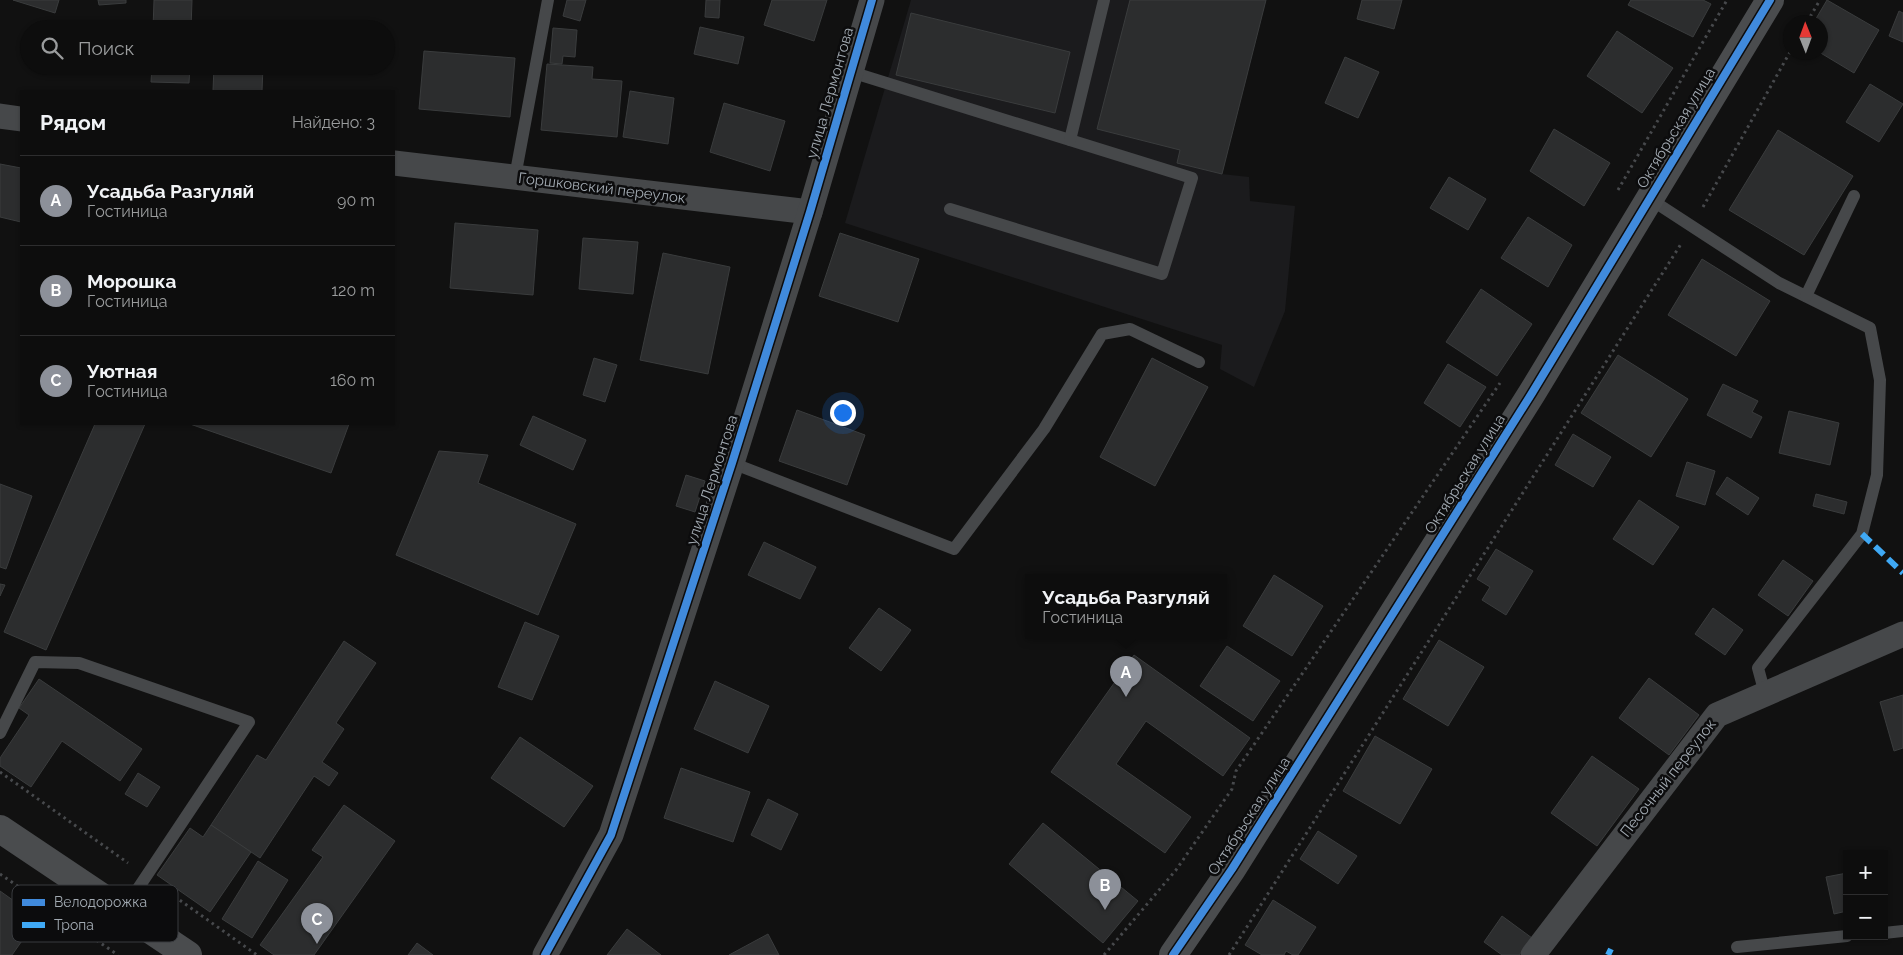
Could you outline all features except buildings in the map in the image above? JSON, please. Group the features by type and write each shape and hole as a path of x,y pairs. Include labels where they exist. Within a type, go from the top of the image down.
{"street":[{"name":"улица Лермонтова","path":"545,955 611,835 732,464 810,212 872,0"},
{"name":"Октябрьская улица","path":"1173,955 1232,869 1522,410 1770,0"},
{"path":"0,116 20,119"},
{"name":"Горшковский переулок","path":"395,163 810,212"},
{"name":"Песочный переулок","path":"1532,955 1717,715 1903,634"},
{"path":"0,828 83,885"},
{"path":"168,942 188,955"}],"lane":[{"path":"515,177 548,0"},
{"path":"1070,140 1104,0"},
{"path":"851,72 1192,178 1162,274 950,208"},
{"path":"1806,296 1854,196"},
{"path":"1650,199 1779,283 1870,328 1880,380 1877,475 1862,534 1758,668 1765,694"},
{"path":"732,464 954,549 1044,429 1102,334 1130,329 1199,362"},
{"path":"0,733 35,662 79,663 248,722 141,885"},
{"path":"1888,932 1903,931"},
{"path":"1737,947 1843,936"}],"path":[{"path":"1614,197 1727,0"},
{"path":"1811,15 1820,0"},
{"path":"1229,955 1692,226 1785,60"},
{"path":"1104,955 1176,870 1232,789 1236,771 1502,381"},
{"path":"0,874 16,885"},
{"path":"99,942 118,955"}],"shaded area":[{"path":"911,0 1266,0 1222,174 1249,177 1250,201 1295,206 1285,311 1254,387 1220,369 1222,345 845,223"}],"marked path":[{"path":"1862,534 1903,573"},
{"path":"1608,955 1611,949"}],"cycle path":[{"path":"545,955 611,835 732,463 810,212 872,0"},
{"path":"1173,955 1232,869 1532,393 1770,0"}],"place":[{"name":"Усадьба Разгуляй","path":"1126,697"},
{"name":"Морошка","path":"1105,910"},
{"name":"Уютная","path":"317,944"}]}
